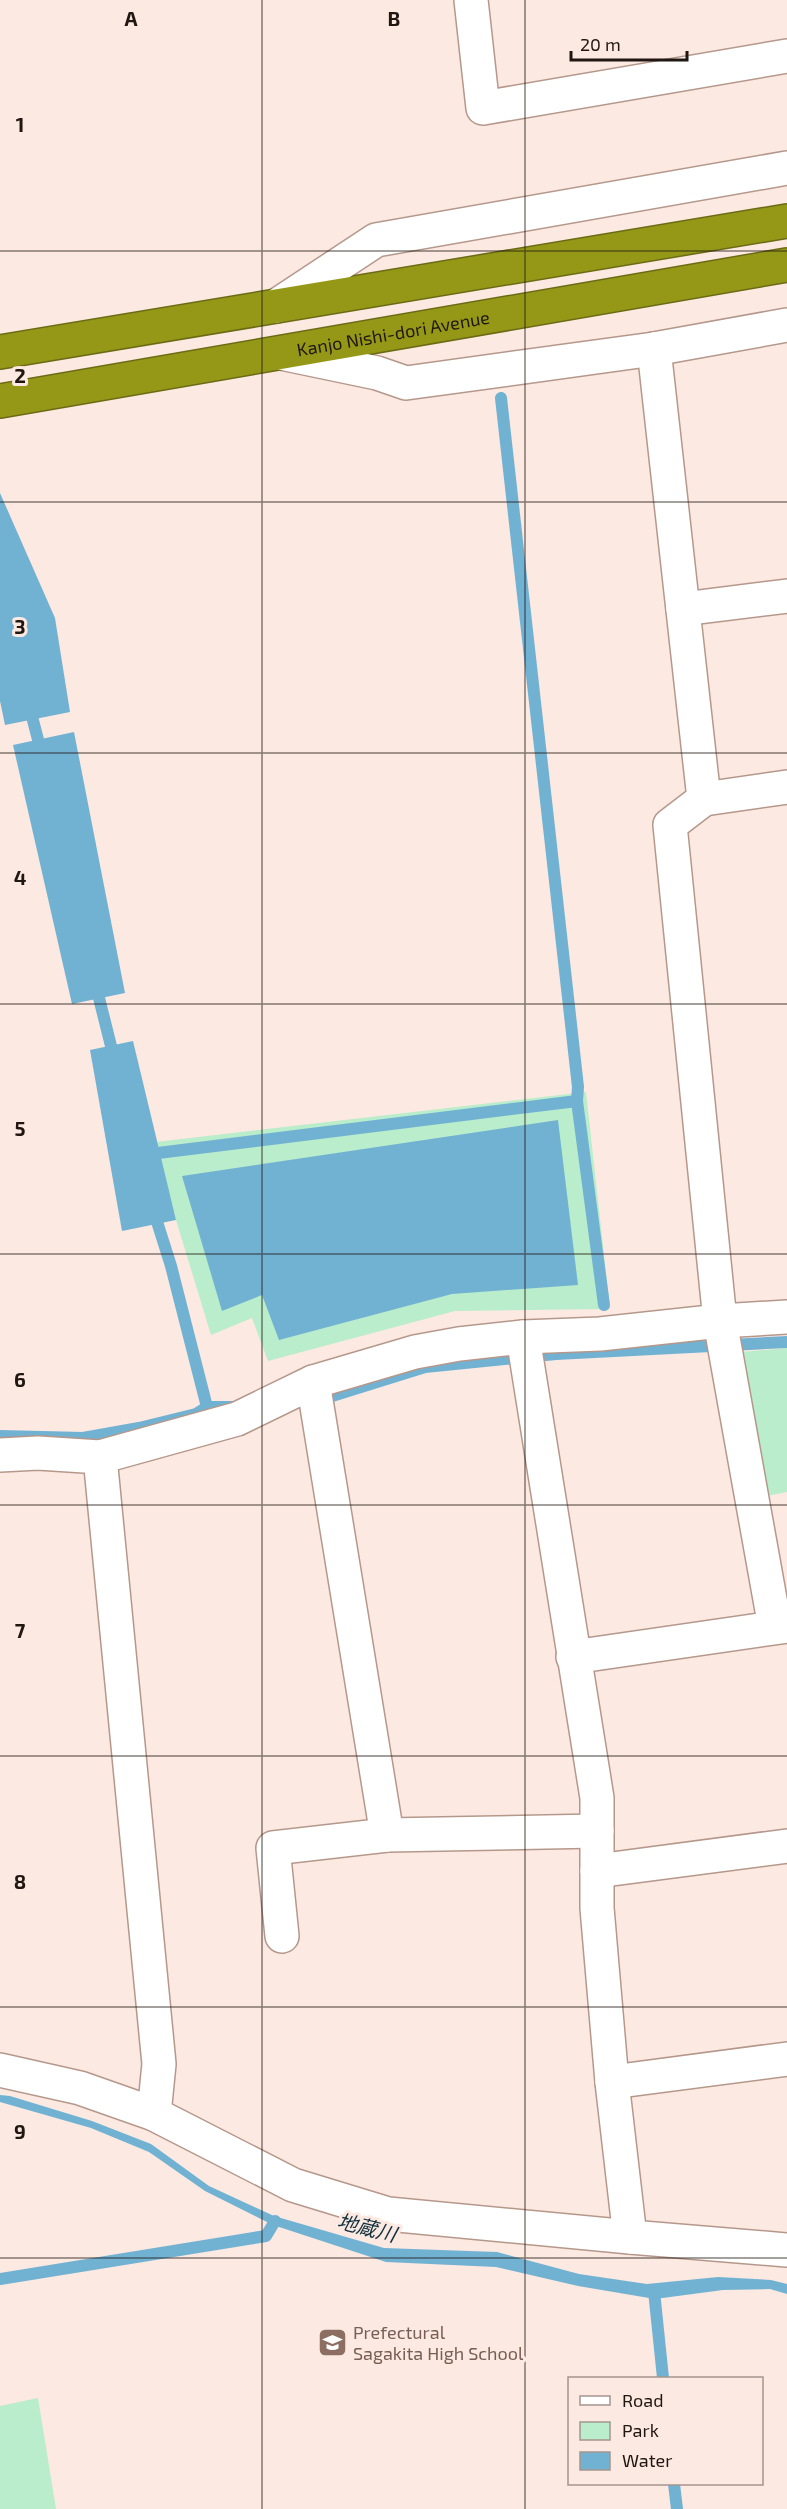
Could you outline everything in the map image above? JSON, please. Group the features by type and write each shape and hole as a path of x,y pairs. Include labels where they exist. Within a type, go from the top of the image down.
{"highway":[{"path":"0,352 787,221"},
{"name":"Kanjo Nishi-dori Avenue","path":"0,401 787,265"}],"street":[{"path":"471,0 483,108 787,56"},
{"path":"276,306 376,240 787,168"},
{"path":"277,352 377,373 406,383 654,350 787,325"},
{"path":"654,350 704,799"},
{"path":"683,609 787,596"},
{"path":"573,1657 781,1627 720,1321 670,825 704,799 787,787"},
{"path":"0,1455 38,1453 100,1457 237,1419 306,1396 415,1352 459,1344 787,1317"},
{"path":"524,1337 597,1798 597,1908 612,2082 630,2237"},
{"path":"306,1396 387,1835"},
{"path":"100,1457 159,2064 154,2114"},
{"path":"282,1936 273,1848 387,1835 597,1831"},
{"path":"597,1871 787,1846"},
{"path":"612,2082 787,2059"},
{"path":"0,2070 80,2088 154,2114 293,2185 388,2214 787,2250"}],"green space":[{"path":"586,1092 610,1309 455,1311 268,1361 252,1318 211,1335 176,1220 156,1142"},
{"path":"787,1348 787,1492 762,1497 740,1352"},
{"path":"38,2398 56,2509 0,2509 0,2406"}],"water":[{"path":"0,493 55,618 70,712 5,725 0,701"},
{"path":"74,732 125,993 72,1004 13,745"},
{"path":"133,1041 176,1220 122,1231 90,1050"},
{"path":"558,1120 578,1285 452,1294 279,1340 262,1295 222,1311 182,1176"},
{"path":"0,2095 92,2121 151,2144 209,2186 274,2216 384,2248 497,2252 579,2274 647,2284 718,2277 771,2280 787,2284 787,2294 770,2289 723,2290 655,2299 578,2286 496,2267 386,2262 273,2225 205,2191 149,2152 91,2128 0,2102"}],"waterway":[{"path":"501,398 578,1087 577,1101"},
{"path":"29,705 42,755"},
{"path":"95,982 115,1062"},
{"path":"158,1153 577,1101 604,1305"},
{"path":"153,1209 171,1266 207,1407"},
{"path":"316,1401 425,1367 556,1354 787,1342"},
{"path":"0,1436 83,1438 139,1428 196,1414 207,1407 234,1407"},
{"path":"0,2279 266,2236 275,2221"},
{"path":"654,2291 663,2377"},
{"path":"674,2485 677,2509"}],"place":[{"name":"Prefectural Sagakita High School","path":"332,2342"}],"water label":[{"name":"地蔵川","path":"367,2227"}]}
